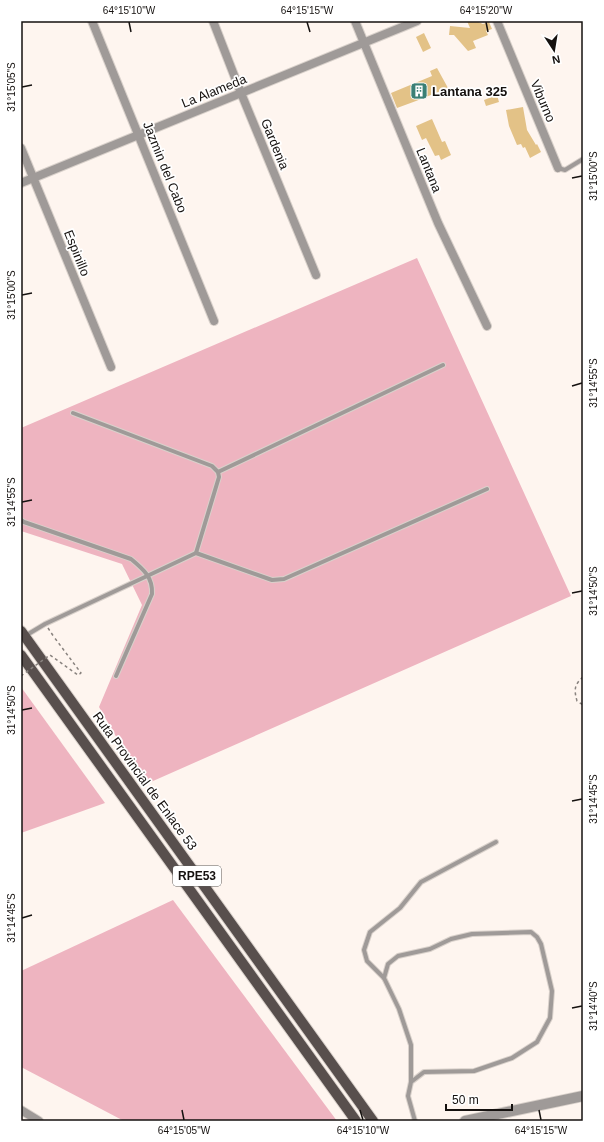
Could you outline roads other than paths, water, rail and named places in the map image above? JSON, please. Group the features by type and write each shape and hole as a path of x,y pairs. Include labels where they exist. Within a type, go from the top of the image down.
{"main road":[{"name":"Ruta Provincial de Enlace 53","path":"23,634 373,1121"},
{"name":"Ruta Provincial de Enlace 53","path":"21,655 356,1121"}],"street":[{"name":"Jazmin del Cabo","path":"92,21 214,321"},
{"name":"Gardenia","path":"213,21 316,275"},
{"name":"Lantana","path":"355,21 438,224 487,326"},
{"name":"La Alameda","path":"21,183 417,21"},
{"name":"Viburno","path":"497,21 558,168"},
{"name":"Espinillo","path":"21,148 111,368"},
{"path":"465,1121 583,1096"},
{"path":"21,1110 39,1121"}],"lane":[{"path":"558,168 565,170 583,159"},
{"path":"218,472 443,365"},
{"path":"73,413 212,466 218,472 219,478 196,553"},
{"path":"23,634 196,553 272,580 284,579 488,489"},
{"path":"21,520 131,560 142,568 148,576 151,582 152,594 116,676"},
{"path":"415,1121 408,1096 411,1082 411,1045 399,1009 384,978 367,961 364,950 370,932 400,908 421,882 496,842"},
{"path":"384,978 388,964 398,956 430,949 450,939 472,934 531,932 537,937 541,944 552,991 550,1018 537,1042 512,1058 474,1071 424,1072 411,1082"}],"place":[{"name":"Lantana 325","path":"419,91"}]}
